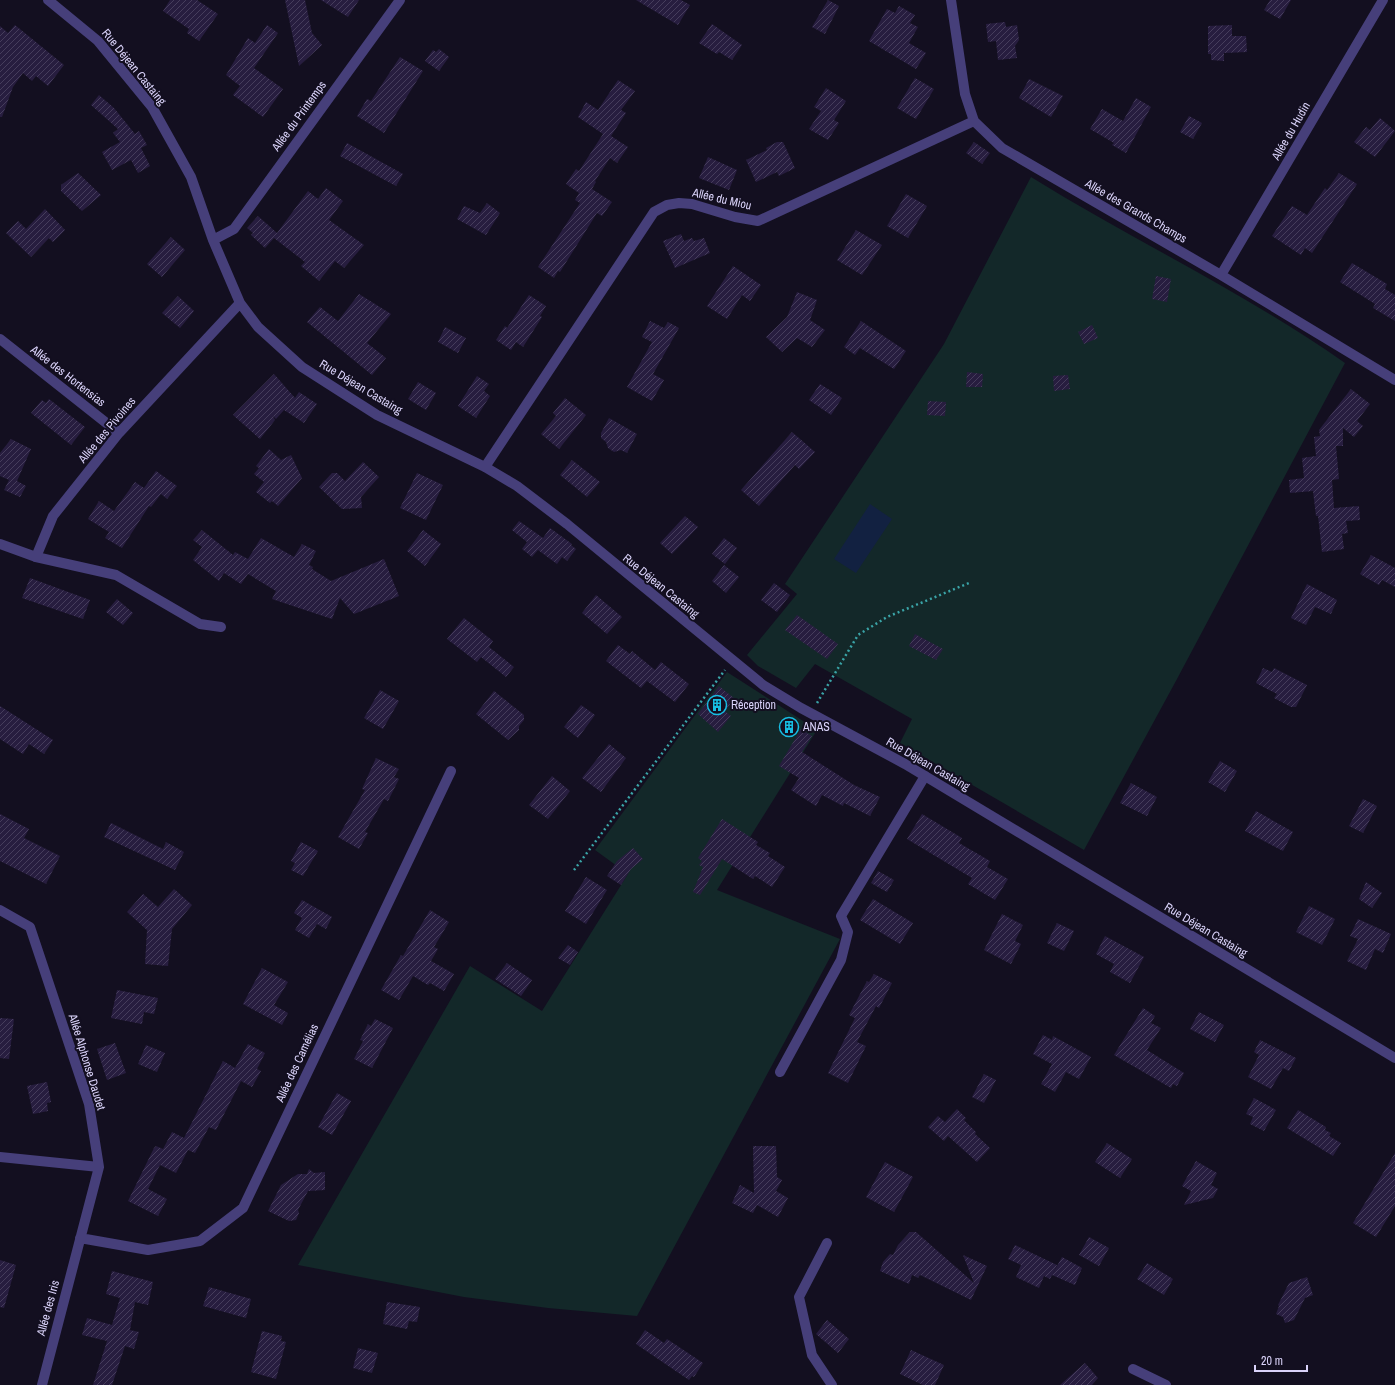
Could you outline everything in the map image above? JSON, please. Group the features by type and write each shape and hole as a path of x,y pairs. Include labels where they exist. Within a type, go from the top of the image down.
{"street":[{"name":"Rue Déjean Castaing","path":"48,0 98,41 152,107 191,177 212,240 240,303 258,327 302,367 377,415 486,467 517,486 567,524 763,684 811,713 925,776 1395,1058"},
{"name":"Allée du Printemps","path":"212,240 234,229 400,0"},
{"name":"Allée des Grands Champs","path":"951,0 965,94 974,121 1002,148 1221,275 1395,380"},
{"name":"Allée du Hudin","path":"1221,275 1383,0"},
{"name":"Allée du Miou","path":"486,467 654,212 667,205 679,203 692,204 735,217 758,221 974,121"},
{"name":"Allée des Pivoines","path":"36,557 53,516 119,433 240,303"},
{"name":"Allée des Hortensias","path":"0,339 119,433"},
{"path":"0,544 36,557 116,575 200,624 221,626"},
{"name":"Allée des Camélias","path":"80,1238 148,1250 200,1241 243,1208 451,771"},
{"path":"780,1072 841,960 848,932 841,916 925,776"},
{"name":"Allée Alphonse Daudet","path":"0,910 30,927 89,1104 99,1167"},
{"path":"0,1157 99,1167"},
{"name":"Allée des Iris","path":"42,1385 99,1167"},
{"path":"827,1244 798,1297 812,1355 832,1385"},
{"path":"1133,1369 1166,1385"}],"path":[{"path":"811,713 858,635 887,617 968,583"},
{"path":"574,870 733,661"}],"green space":[{"path":"1031,177 1269,313 1345,363 1084,850 900,743 912,719 815,664 796,688 758,666 747,655 797,594 785,584 944,344"},
{"path":"727,672 817,730 717,890 840,939 637,1316 548,1308 464,1297 298,1265 470,966 542,1011 628,874 595,850"}],"water":[{"path":"870,504 892,519 856,573 834,559"}],"building":[{"path":"170,0 197,0 218,14 199,41 187,33 189,29 163,11"},
{"path":"285,0 305,0 312,33 322,45 299,66"},
{"path":"321,0 359,0 348,17"},
{"path":"636,0 681,0 690,5 678,25"},
{"path":"828,0 839,6 825,34 812,27"},
{"path":"1270,0 1291,0 1280,19 1264,10"},
{"path":"899,6 915,15 910,23 918,27 909,43 926,53 916,69 869,41 887,9 895,13"},
{"path":"1005,22 1006,27 1017,25 1019,40 1015,46 1017,58 998,60 996,41 988,42 986,24"},
{"path":"712,24 742,45 732,60 719,52 717,54 699,43"},
{"path":"15,25 64,65 48,86 36,76 32,81 23,73 13,87 2,117 0,117 0,26 8,33"},
{"path":"267,25 278,33 254,68 283,89 263,117 233,95 240,86 226,75 248,38 255,43"},
{"path":"1232,25 1232,36 1246,36 1247,52 1224,53 1224,61 1211,60 1211,54 1208,54 1208,26"},
{"path":"439,49 449,57 439,71 425,61 433,50 436,52"},
{"path":"400,57 423,71 384,133 357,116 367,99 371,101"},
{"path":"915,78 934,89 916,119 897,108"},
{"path":"1029,79 1063,96 1051,117 1019,98"},
{"path":"618,80 635,91 621,110 626,113 611,136 628,147 617,163 610,158 595,181 596,182 592,189 612,202 602,216 597,213 560,272 558,271 554,278 538,267 580,203 575,200 579,193 566,184 576,169 579,171 603,134 578,117 586,102 598,110"},
{"path":"826,88 846,101 834,120 839,123 828,140 809,129 821,111 814,107"},
{"path":"99,95 114,108 135,134 139,131 147,145 141,148 150,166 138,173 131,160 112,170 102,152 120,142 113,133 118,129 91,105"},
{"path":"1136,98 1151,107 1126,153 1112,145 1114,143 1090,129 1102,109 1123,121"},
{"path":"1189,116 1202,123 1193,139 1180,132"},
{"path":"1380,118 1395,131 1375,157 1354,142 1366,127 1370,130"},
{"path":"777,142 783,142 795,168 779,176 777,172 756,182 746,160 767,150 766,148"},
{"path":"974,142 990,153 982,164 966,153"},
{"path":"347,143 403,174 396,186 340,156"},
{"path":"708,157 737,170 729,190 699,178"},
{"path":"78,173 101,195 82,211 61,191 61,185"},
{"path":"1339,173 1357,184 1312,253 1305,248 1301,255 1272,236 1292,206 1307,215 1325,188 1327,190"},
{"path":"326,188 343,201 329,220 364,245 344,268 335,261 319,281 301,266 305,262 274,238 265,248 251,235 253,233 247,228 258,216 277,233 308,191 318,199"},
{"path":"906,194 927,206 908,238 887,226"},
{"path":"487,203 500,213 486,235 457,219 464,206 480,213"},
{"path":"45,209 65,230 53,242 49,238 31,257 6,233 18,221 26,229"},
{"path":"856,230 882,245 862,275 837,260"},
{"path":"681,234 684,241 692,238 694,241 704,238 710,253 675,268 663,241"},
{"path":"171,237 185,250 162,277 147,264"},
{"path":"1352,263 1387,284 1385,289 1395,295 1395,321 1373,308 1375,304 1340,282"},
{"path":"733,266 761,285 750,301 742,295 727,319 707,306"},
{"path":"1156,276 1171,279 1167,302 1152,299"},
{"path":"797,292 817,300 810,320 825,330 812,347 797,338 782,352 766,337 787,317"},
{"path":"359,294 391,314 367,343 386,358 372,375 307,322 320,307 338,321"},
{"path":"529,295 546,306 540,316 542,317 523,347 516,342 511,350 496,340 505,326 507,328"},
{"path":"178,296 194,311 180,328 162,313"},
{"path":"650,321 664,328 668,322 679,328 653,374 664,380 652,401 627,387 652,342 642,337"},
{"path":"861,321 906,351 894,369 860,348 855,355 844,347"},
{"path":"1092,325 1098,338 1084,344 1078,332"},
{"path":"445,327 466,338 458,353 438,342"},
{"path":"967,372 983,374 982,387 966,387"},
{"path":"274,374 295,398 299,392 317,404 304,423 284,410 276,419 273,416 275,420 260,439 233,415"},
{"path":"1068,375 1070,389 1054,391 1053,376"},
{"path":"477,376 489,384 484,391 490,396 476,418 458,406"},
{"path":"418,382 436,393 426,410 408,399"},
{"path":"820,384 842,398 831,415 809,400"},
{"path":"1351,389 1370,404 1357,421 1363,426 1354,437 1343,428 1343,446 1336,446 1339,479 1332,480 1334,508 1359,506 1360,520 1346,521 1348,533 1342,534 1344,549 1322,552 1318,516 1316,516 1313,491 1290,493 1289,480 1304,478 1302,458 1316,456 1314,437 1320,436 1319,430"},
{"path":"565,398 586,415 559,449 541,434 556,416 553,413"},
{"path":"49,399 85,427 71,445 31,413 42,400 46,403"},
{"path":"928,401 946,402 945,416 927,415"},
{"path":"609,418 637,434 627,453 621,450 614,452 608,448 606,442 601,438 601,433"},
{"path":"792,432 815,452 799,469 795,465 759,506 741,490"},
{"path":"11,439 31,449 17,481 26,486 20,497 4,490 9,480 0,476 0,453"},
{"path":"269,449 281,460 291,455 302,478 278,506 272,501 270,503 256,492 264,482 254,474 259,468 256,466"},
{"path":"572,460 600,482 587,497 560,475"},
{"path":"363,462 379,477 361,497 362,508 342,509 319,487 332,473 337,473 345,481"},
{"path":"156,471 177,486 167,499 161,494 151,507 149,506 122,548 105,538 109,532 88,519 99,501 114,511 135,482 144,488"},
{"path":"417,473 443,485 426,520 400,508"},
{"path":"685,516 698,527 672,554 660,543"},
{"path":"519,521 543,538 550,528 572,544 571,545 576,549 567,561 562,557 557,564 538,550 532,557 522,549 527,542 512,530"},
{"path":"202,530 233,555 235,552 248,559 261,538 294,557 302,544 316,551 309,565 313,567 312,569 331,581 384,559 399,596 354,614 340,598 332,619 272,599 276,591 248,574 241,584 224,573 219,581 193,560 202,547 193,540"},
{"path":"423,530 441,544 425,566 407,551"},
{"path":"724,538 737,548 725,564 712,554"},
{"path":"1371,555 1395,568 1395,587 1382,580 1379,585 1360,574"},
{"path":"724,565 739,577 726,593 712,581"},
{"path":"30,578 90,600 83,619 22,598"},
{"path":"774,583 790,595 777,612 761,600"},
{"path":"1307,584 1337,600 1331,614 1315,607 1306,625 1291,618"},
{"path":"596,595 622,617 607,634 582,613"},
{"path":"117,599 133,613 123,625 106,612"},
{"path":"797,615 838,644 827,659 785,630"},
{"path":"464,618 493,641 489,647 514,667 506,677 481,657 477,662 447,639"},
{"path":"915,634 943,649 936,660 909,646"},
{"path":"618,645 630,654 632,651 655,670 661,662 689,684 675,702 647,681 641,688 606,661"},
{"path":"1263,668 1272,672 1274,668 1307,685 1296,707 1291,707 1274,698 1277,694 1256,683"},
{"name":"Réception","path":"719,686 735,699 725,711 731,716 718,732 698,714"},
{"path":"380,690 399,701 383,729 364,718"},
{"path":"494,691 524,715 524,720 519,726 519,730 508,740 476,714"},
{"path":"581,705 595,715 578,738 564,727"},
{"path":"0,706 53,740 44,754 29,744 23,754 0,739"},
{"path":"801,729 812,736 802,752 854,785 880,797 870,816 844,803 843,806 822,795 816,806 791,790 799,778 779,766"},
{"path":"609,744 626,758 601,792 582,778"},
{"path":"376,758 399,769 394,777 399,779 388,801 384,799 365,832 368,833 359,849 338,837 365,790 362,789"},
{"path":"1220,761 1237,771 1225,792 1208,782"},
{"path":"552,776 570,791 548,819 529,805"},
{"path":"1131,783 1157,797 1147,816 1120,803"},
{"path":"1363,799 1377,806 1363,833 1349,826"},
{"path":"1256,811 1293,832 1283,851 1245,831"},
{"path":"0,814 29,829 24,838 60,856 46,884 0,861"},
{"path":"922,814 962,838 959,843 990,861 987,867 1008,879 995,900 968,884 972,878 907,839"},
{"path":"722,819 758,842 756,845 770,853 768,856 785,867 772,887 755,876 753,879 722,859 700,895 693,892 703,867 699,865 702,861 698,858"},
{"path":"111,823 163,849 166,842 184,852 175,870 104,837"},
{"path":"301,842 318,851 303,876 291,870 295,863 291,861"},
{"path":"633,848 643,859 631,869 621,885 607,876 617,861"},
{"path":"878,871 894,880 887,892 871,883"},
{"path":"586,877 607,890 586,924 565,911"},
{"path":"1366,882 1382,893 1372,908 1359,899"},
{"path":"174,889 192,905 172,929 168,966 145,964 147,930 127,912 143,894 158,907"},
{"path":"873,899 913,923 900,944 860,920"},
{"path":"302,900 332,917 326,929 317,924 309,938 295,930 302,918 294,913"},
{"path":"1309,906 1335,919 1322,945 1296,932"},
{"path":"430,910 449,922 434,947 438,949 431,961 454,974 444,991 430,983 428,985 413,976 399,1000 381,990 401,955 403,956"},
{"path":"1002,914 1023,925 1015,941 1021,944 1011,964 984,950"},
{"path":"1358,919 1391,934 1383,953 1375,949 1366,970 1347,961 1358,939 1350,936"},
{"path":"1057,923 1074,931 1064,951 1047,943"},
{"path":"1105,936 1144,957 1130,983 1110,972 1114,964 1096,954"},
{"path":"568,945 578,952 570,965 558,958"},
{"path":"507,963 532,980 521,996 495,979"},
{"path":"262,968 288,982 274,1005 288,1013 282,1025 243,1004"},
{"path":"874,974 892,983 879,1008 876,1006 857,1042 866,1046 848,1083 828,1073 855,1018 849,1015 867,981 869,982"},
{"path":"117,990 158,998 154,1014 144,1012 142,1024 111,1018"},
{"path":"1143,1008 1155,1016 1151,1023 1161,1028 1147,1050 1184,1073 1177,1086 1173,1084 1171,1088 1114,1055"},
{"path":"1199,1012 1224,1025 1215,1042 1190,1029"},
{"path":"0,1018 14,1019 9,1059 0,1058"},
{"path":"375,1019 393,1028 372,1068 354,1059 363,1041 360,1040 368,1024 371,1026"},
{"path":"1043,1035 1052,1040 1053,1036 1091,1057 1079,1079 1066,1072 1055,1092 1041,1084 1052,1064 1033,1054"},
{"path":"1260,1040 1296,1058 1289,1071 1283,1068 1271,1089 1248,1077 1259,1055 1254,1052"},
{"path":"115,1043 126,1073 107,1080 97,1049"},
{"path":"248,1044 265,1053 257,1069 261,1071 252,1087 241,1081 216,1130 209,1127 195,1153 188,1150 176,1173 160,1165 148,1189 167,1199 158,1216 128,1201 154,1148 156,1146 163,1149 172,1132 184,1138 223,1061 235,1068"},
{"path":"146,1045 165,1053 157,1072 138,1064"},
{"path":"984,1074 996,1080 984,1103 972,1097"},
{"path":"47,1082 51,1102 47,1103 48,1111 33,1114 27,1086"},
{"path":"337,1093 351,1101 332,1135 318,1127"},
{"path":"1254,1098 1276,1110 1264,1131 1250,1124 1253,1117 1246,1114"},
{"path":"957,1109 966,1118 964,1120 976,1132 975,1134 990,1148 977,1162 948,1136 944,1141 928,1127 938,1116 945,1122"},
{"path":"1298,1110 1326,1127 1325,1130 1331,1133 1329,1136 1341,1143 1333,1156 1287,1128"},
{"path":"1107,1143 1132,1159 1120,1178 1095,1162"},
{"path":"753,1146 776,1146 777,1177 782,1180 776,1191 788,1198 778,1217 757,1205 753,1213 732,1203 740,1185 754,1193"},
{"path":"1395,1153 1395,1206 1376,1237 1353,1223"},
{"path":"1196,1161 1217,1173 1211,1185 1218,1189 1213,1198 1184,1205 1191,1191 1182,1186"},
{"path":"885,1162 913,1177 894,1212 866,1197"},
{"path":"309,1169 314,1173 325,1172 325,1190 308,1191 298,1210 299,1213 296,1220 289,1221 268,1211 281,1185 298,1174 307,1174"},
{"path":"910,1232 916,1232 974,1283 963,1255 987,1266 971,1300 920,1275 918,1278 912,1275 909,1284 880,1271 883,1262 890,1254 893,1255 898,1245"},
{"path":"1089,1237 1109,1248 1099,1266 1079,1255"},
{"path":"1015,1245 1057,1265 1050,1279 1044,1276 1039,1288 1016,1277 1021,1265 1008,1259"},
{"path":"1062,1257 1082,1268 1075,1285 1052,1275"},
{"path":"0,1260 16,1265 4,1308 0,1307"},
{"path":"1147,1263 1173,1279 1164,1295 1137,1279"},
{"path":"112,1271 153,1282 148,1305 135,1302 130,1330 139,1332 134,1349 125,1346 112,1385 93,1385 107,1341 82,1335 87,1318 112,1325 120,1298 106,1294"},
{"path":"1307,1277 1313,1295 1305,1298 1294,1320 1285,1323 1283,1317 1276,1314 1278,1305 1289,1283"},
{"path":"209,1287 251,1299 246,1318 203,1306"},
{"path":"387,1302 420,1307 417,1322 409,1321 407,1329 383,1324"},
{"path":"827,1320 849,1339 838,1353 816,1334"},
{"path":"645,1330 664,1343 667,1339 703,1363 694,1377 692,1376 689,1380 636,1344"},
{"path":"262,1331 282,1336 281,1341 286,1342 276,1379 251,1372"},
{"path":"358,1348 378,1353 372,1373 353,1368"},
{"path":"911,1350 944,1365 935,1385 923,1385 900,1374"},
{"path":"1085,1363 1098,1378 1092,1385 1060,1385"}],"place":[{"name":"Réception","path":"717,705"},
{"name":"ANAS","path":"789,727"}]}
